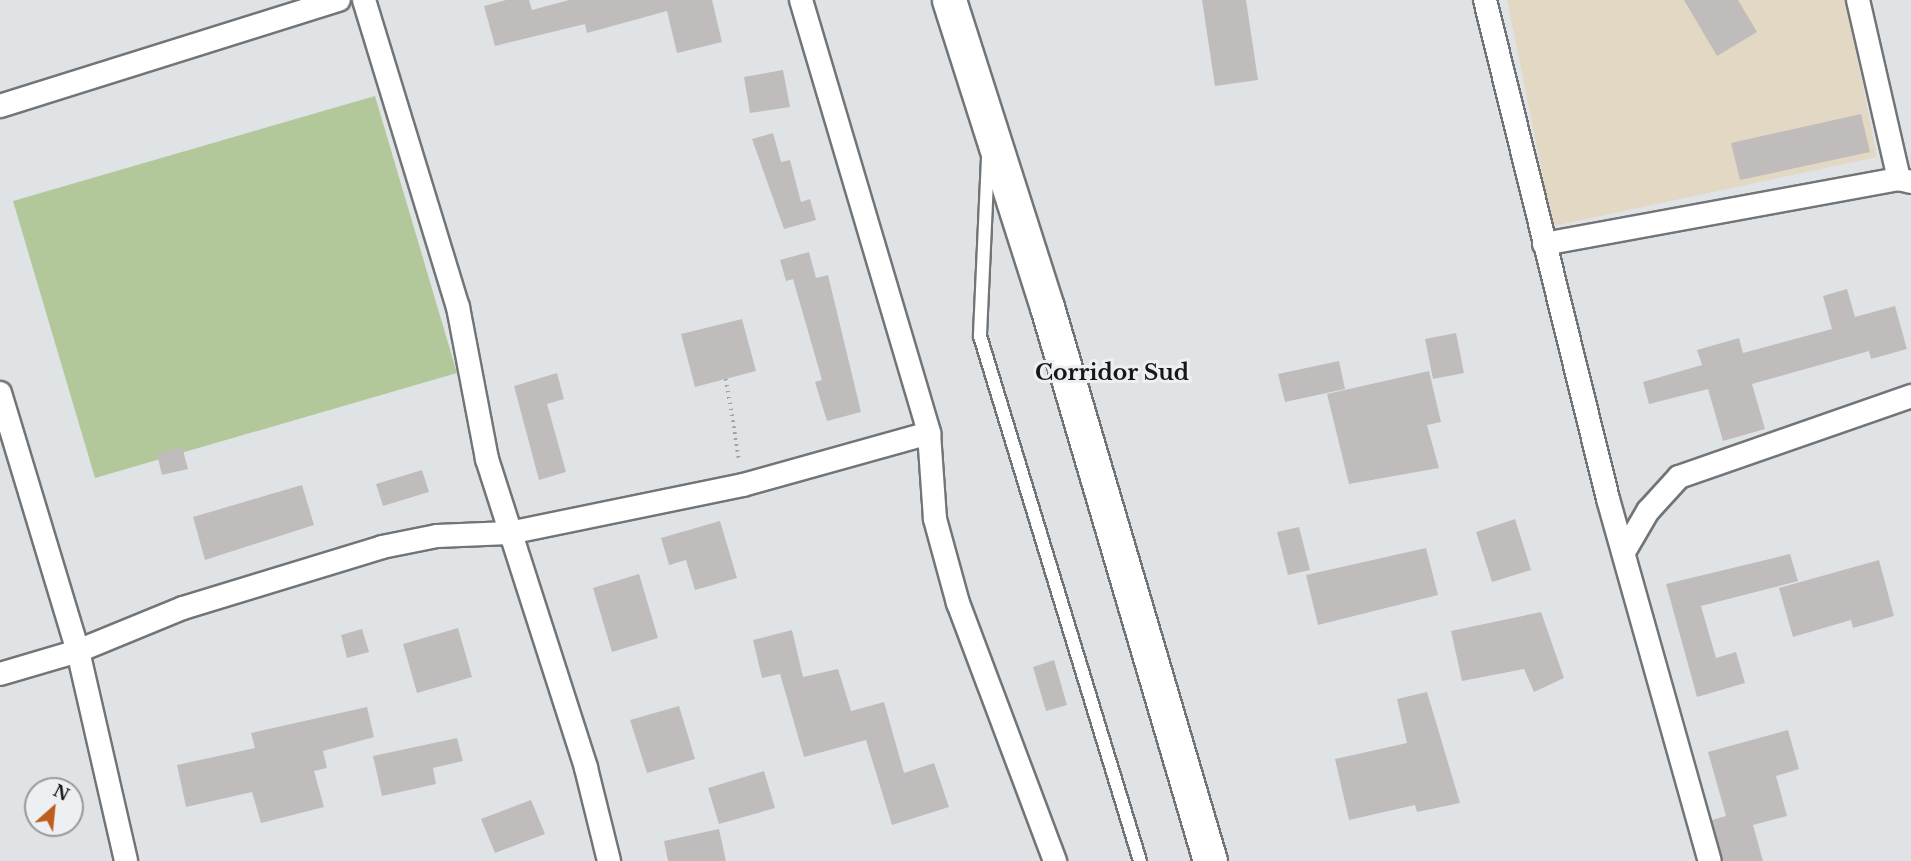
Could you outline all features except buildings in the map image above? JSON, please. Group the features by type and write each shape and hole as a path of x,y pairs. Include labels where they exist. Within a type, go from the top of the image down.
{"highway":[{"path":"949,0 990,136 1047,307 1210,861"}],"street":[{"path":"0,106 339,0"},
{"path":"363,0 458,307 487,459 586,768 609,861"},
{"path":"801,0 929,433 935,519 958,603 1054,861"},
{"path":"1485,0 1544,244 1624,552 1710,861"},
{"path":"1544,244 1905,181 1858,0"},
{"path":"0,393 78,651 126,861"},
{"path":"1624,552 1648,511 1679,477 1911,396"},
{"path":"0,674 78,651 183,608 382,547 437,536 509,533 742,484 929,433"}],"lane":[{"path":"990,136 980,336 1140,861"}],"path":[{"path":"726,379 742,484"}],"shaded area":[{"path":"1507,0 1846,0 1877,157 1553,226"}],"green space":[{"path":"375,96 457,373 95,478 13,201"}],"district":[{"name":"Corridor Sud","path":"1112,373"}]}
